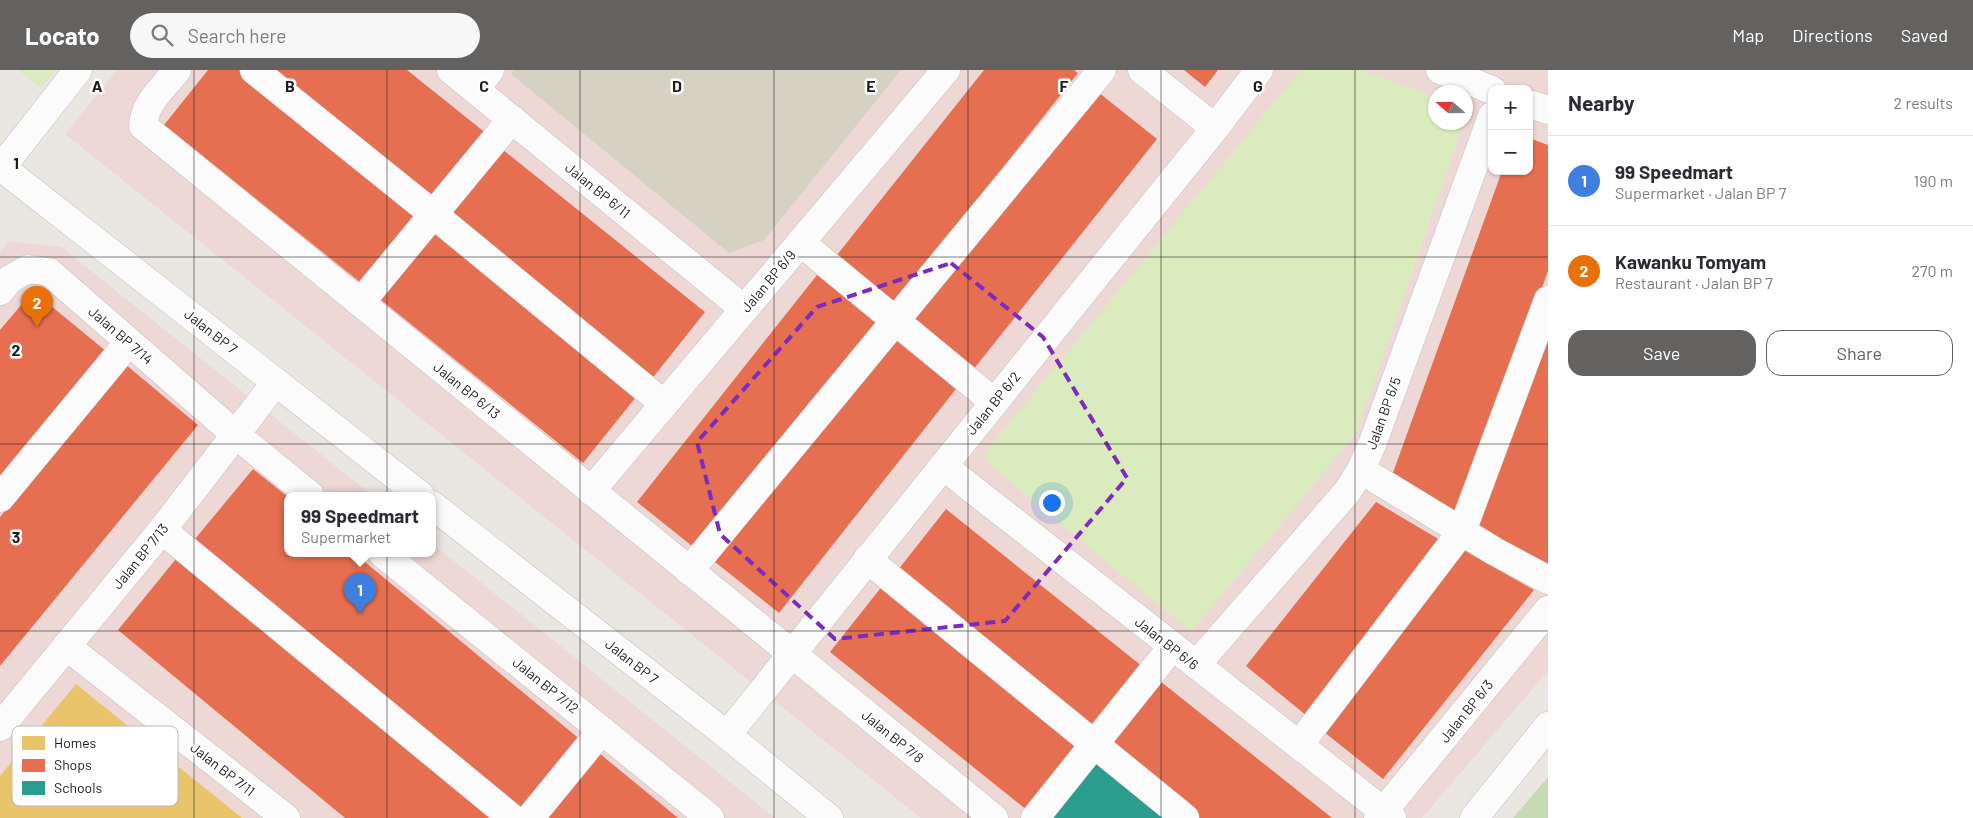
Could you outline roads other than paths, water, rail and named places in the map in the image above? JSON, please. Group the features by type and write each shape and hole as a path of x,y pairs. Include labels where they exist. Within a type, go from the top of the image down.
{"street":[{"path":"1,168 78,70"},
{"name":"Jalan BP 6/13","path":"177,70 147,107 143,115 143,126 792,655"},
{"path":"254,70 664,404"},
{"name":"Jalan BP 6/11","path":"452,70 482,80 512,120 744,309"},
{"name":"Jalan BP 6/9","path":"591,491 946,70"},
{"path":"688,571 1102,70"},
{"path":"1142,70 1215,128"},
{"name":"Jalan BP 6/2","path":"727,735 1215,128 1259,70"},
{"path":"1440,70 1488,88"},
{"path":"1533,105 1548,110"},
{"path":"360,303 512,120"},
{"name":"Jalan BP 6/5","path":"1196,665 1347,492 1361,470 1373,442 1488,127"},
{"name":"Jalan BP 7","path":"1,168 416,492"},
{"path":"800,242 994,402"},
{"name":"Jalan BP 7/14","path":"0,291 10,279 28,269 49,272 236,435"},
{"path":"1299,745 1462,531 1548,300"},
{"path":"0,498 129,342"},
{"name":"Jalan BP 7/13","path":"0,727 162,530 276,382"},
{"path":"236,435 306,492"},
{"name":"Jalan BP 6/6","path":"943,466 1299,745 1385,816"},
{"path":"1361,470 1548,580"},
{"name":"Jalan BP 7","path":"436,508 727,735 829,818"},
{"path":"162,530 512,818"},
{"name":"Jalan BP 7/12","path":"387,557 710,818"},
{"path":"867,559 1186,818"},
{"name":"Jalan BP 6/3","path":"1385,816 1548,610"},
{"name":"Jalan BP 7/11","path":"66,646 168,726"},
{"path":"1035,818 1172,647"},
{"name":"Jalan BP 7/8","path":"792,655 994,818"},
{"path":"1474,818 1548,726"},
{"path":"530,818 602,730"},
{"name":"Jalan BP 7/11","path":"178,734 286,818"}],"place":[{"name":"Kawanku Tomyam","path":"37,327"},
{"name":"99 Speedmart","path":"360,614"}]}
